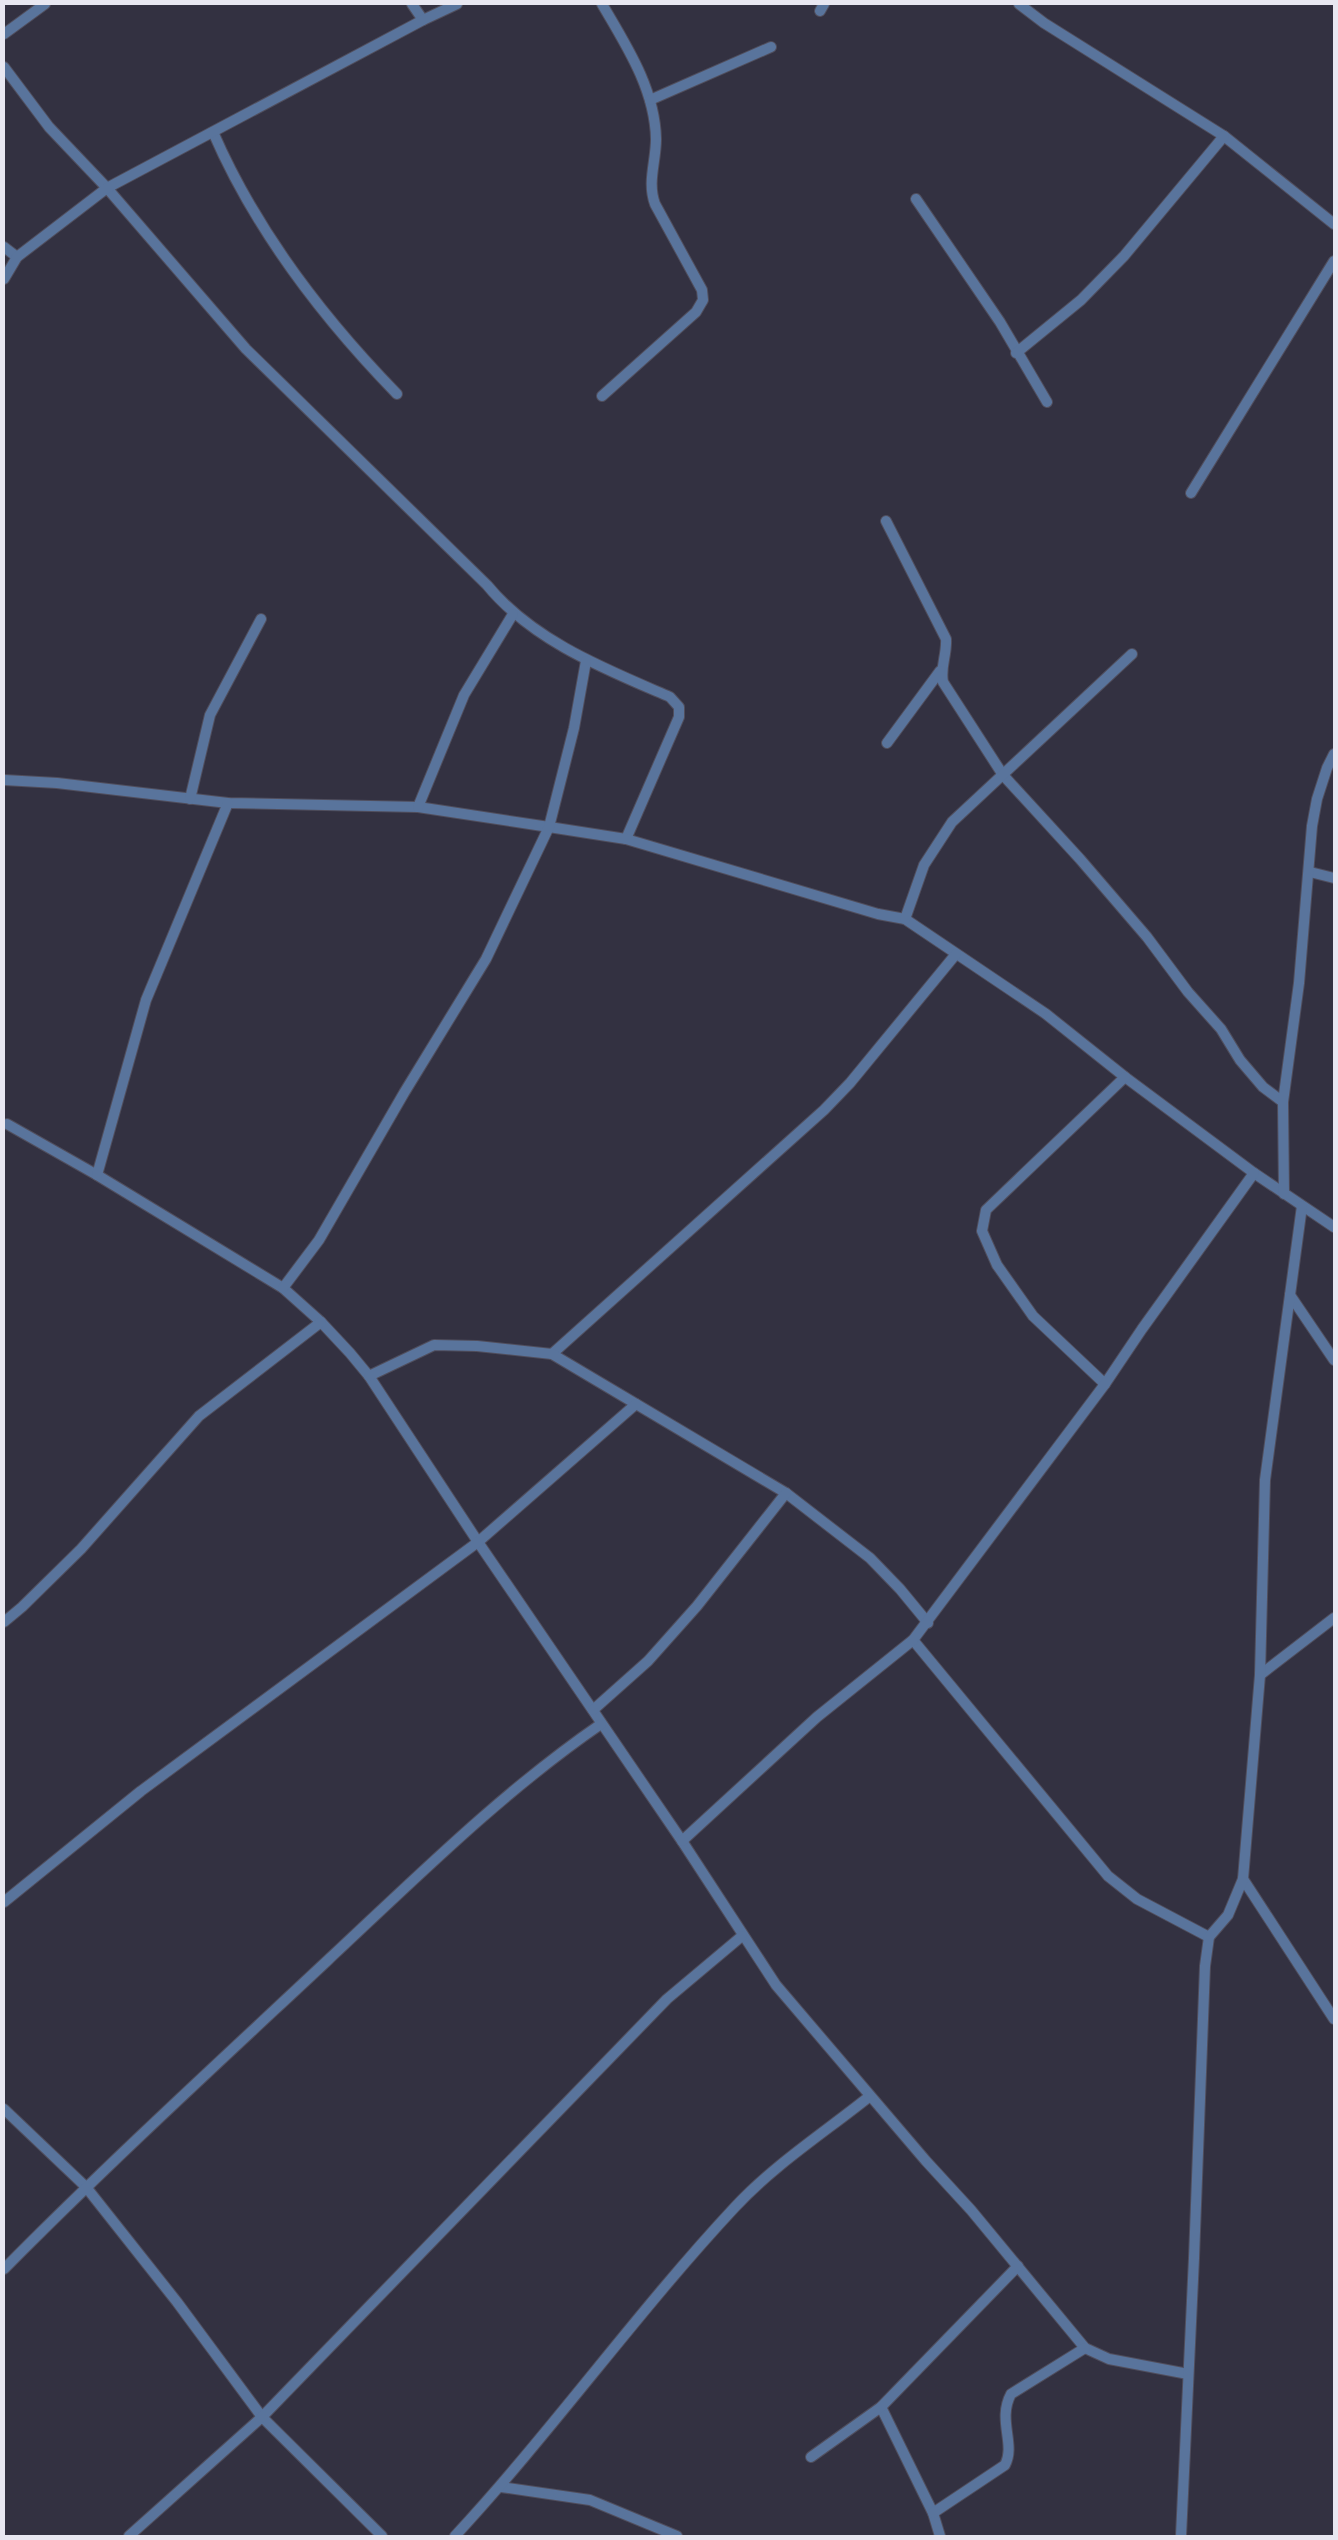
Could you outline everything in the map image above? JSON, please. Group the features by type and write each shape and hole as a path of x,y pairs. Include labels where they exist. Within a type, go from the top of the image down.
{"street":[{"path":"4,34 45,4"},
{"path":"412,4 423,20"},
{"path":"4,278 17,257 106,188 423,20 457,4"},
{"path":"602,4 632,54 650,100 656,139 650,190 654,204 702,290 703,300 696,312 602,396"},
{"path":"1019,4 1044,23 1224,136 1334,224"},
{"path":"650,100 771,47"},
{"path":"4,68 50,127 106,188 246,349 487,585 513,614 586,661 670,697 679,707 679,717 667,749 626,839"},
{"path":"213,132 232,175 275,244 345,337 397,394"},
{"path":"1016,352 1081,300 1112,269 1224,136"},
{"path":"916,199 1000,322 1047,402"},
{"path":"4,247 17,257"},
{"path":"1190,493 1334,262"},
{"path":"886,521 946,640 947,654 940,671 887,743"},
{"path":"418,807 464,695 513,614"},
{"path":"190,798 210,715 262,619"},
{"path":"905,919 924,865 937,841 952,822 1132,654"},
{"path":"283,1288 319,1240 404,1093 486,959 549,827 574,728 586,661"},
{"path":"940,671 943,682 1003,775 1136,925 1188,992 1221,1029 1240,1060 1257,1080 1282,1102"},
{"path":"1284,1194 1282,1102 1299,983 1310,872 1312,826 1317,799 1327,768 1334,754"},
{"path":"4,780 57,783 228,803 418,807 549,827 626,839 878,914 905,919 1046,1014 1125,1077 1254,1173 1334,1227"},
{"path":"96,1175 146,1000 228,803"},
{"path":"1310,872 1334,878"},
{"path":"552,1354 824,1110 850,1083 956,954"},
{"path":"1105,1384 1033,1316 997,1265 982,1231 986,1210 1125,1077"},
{"path":"7,1124 96,1175 283,1288 321,1322 369,1376 478,1542 682,1842 776,1985 1018,2266 1084,2348 1109,2359 1188,2374"},
{"path":"682,1842 817,1717 913,1640 928,1623 1105,1384 1142,1329 1254,1173"},
{"path":"1180,2536 1203,1993 1209,1937 1228,1915 1243,1879 1260,1675 1265,1480 1302,1206"},
{"path":"1290,1295 1334,1360"},
{"path":"4,1622 82,1549 199,1416 321,1322"},
{"path":"369,1376 434,1345 477,1346 552,1354 786,1494 870,1558 900,1589 928,1623"},
{"path":"4,1902 141,1791 478,1542 636,1404"},
{"path":"593,1710 654,1654 697,1606 786,1494"},
{"path":"1260,1675 1334,1618"},
{"path":"913,1640 1108,1876 1137,1899 1209,1937"},
{"path":"4,2269 86,2187 502,1799 542,1765 602,1724"},
{"path":"1243,1879 1334,2019"},
{"path":"129,2536 262,2417 667,2000 742,1936"},
{"path":"455,2536 501,2487 642,2314 736,2206 776,2170 870,2096"},
{"path":"4,2109 86,2187 177,2302 262,2417 382,2536"},
{"path":"811,2457 881,2407 1018,2266"},
{"path":"933,2513 1004,2464 1008,2458 1009,2448 1004,2416 1006,2403 1012,2394 1084,2348"},
{"path":"881,2407 933,2513 940,2536"},
{"path":"501,2487 590,2500 677,2536"}]}
